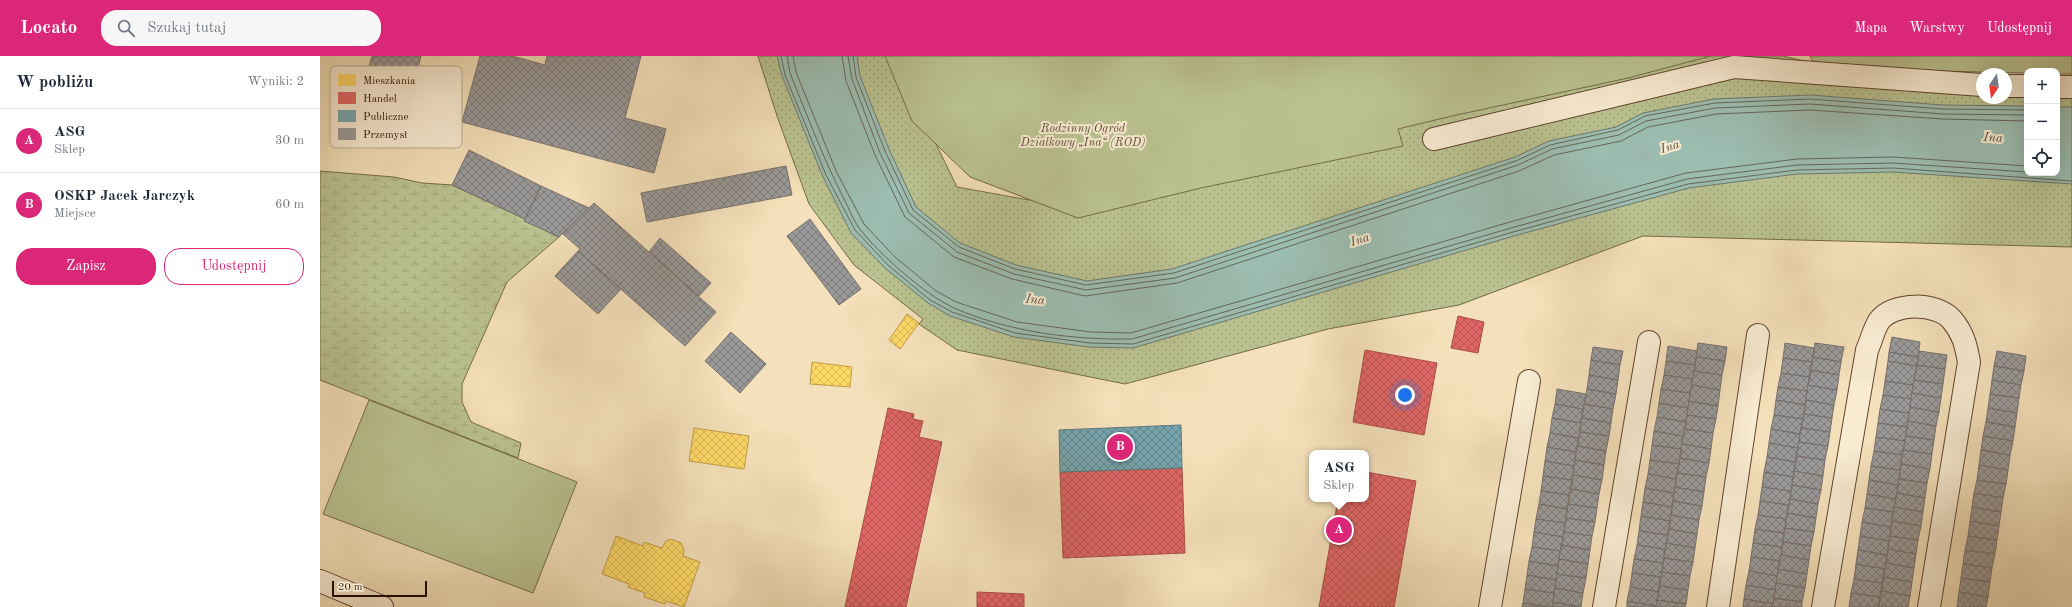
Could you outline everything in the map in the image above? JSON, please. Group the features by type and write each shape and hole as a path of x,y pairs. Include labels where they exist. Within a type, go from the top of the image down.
{"street":[{"path":"1434,139 1734,67 1976,84"},
{"path":"2012,86 2024,86"},
{"path":"2060,87 2072,87"},
{"path":"1824,607 1867,350 1879,321 1901,307 1930,307 1951,318 1964,338 1968,362 1929,607"},
{"path":"1718,607 1758,335"},
{"path":"1604,607 1649,342"},
{"path":"1490,607 1530,381"},
{"path":"320,581 382,607"}],"green space":[{"path":"758,56 893,56 957,187 1029,200 1682,56 1783,56 1843,70 1976,74 1976,104 2012,104 2012,75 2024,76 2024,176 2060,176 2060,76 2072,77 2072,247 1643,236 1459,305 1328,329 1125,384 957,350 919,324 923,319 854,265 809,204 777,116"},
{"name":"Rodzinny Ogród Działkowy „Ina“ (ROD)","path":"885,56 1711,56 1628,78 1398,129 1403,146 1201,188 1078,218 970,177 912,121"},
{"path":"1810,56 2072,56 2072,74 2060,74 2060,68 2024,68 2024,73 2012,73 2012,68 1976,68 1976,72 1838,69 1814,64"},
{"path":"320,171 394,177 422,183 452,185 525,219 524,220 559,237 507,282 462,384 462,402 471,422 521,443 518,458 320,380"},
{"path":"369,400 577,482 533,593 323,514"}],"water":[{"name":"Ina","path":"777,56 857,56 860,76 889,149 916,207 960,243 1016,265 1087,281 1172,269 1515,157 1549,141 1616,127 1643,113 1714,99 1810,95 1943,105 2024,106 2024,176 2060,176 2060,107 2072,107 2072,184 1893,172 1797,174 1689,188 1514,236 1133,348 1089,347 1014,337 950,316 928,303 885,268 851,233 823,177 782,76"}],"building: Mieszkania":[{"path":"907,314 919,323 900,349 889,340"},
{"path":"812,362 852,367 850,387 810,384"},
{"path":"694,428 749,436 744,469 689,461"},
{"path":"616,536 643,546 644,542 662,548 666,541 671,539 681,543 684,550 683,556 700,562 684,607 666,601 665,604 644,597 645,593 628,587 629,584 602,574"}],"building: Handel":[{"path":"1458,316 1484,322 1478,353 1451,348"},
{"path":"1365,350 1437,363 1424,435 1353,422"},
{"path":"888,408 914,414 913,419 923,421 919,437 942,442 906,607 845,607"},
{"path":"1182,468 1185,553 1063,558 1060,472"},
{"path":"1369,473 1416,481 1394,607 1319,607 1337,502 1369,502"},
{"path":"977,592 1024,594 1024,607 977,607"}],"building: Publiczne":[{"path":"1181,425 1182,468 1060,472 1059,430"}],"building: Przemysł":[{"path":"372,56 421,56 418,66 369,66"},
{"path":"480,56 512,56 545,65 547,56 641,56 625,118 666,129 654,173 462,122"},
{"path":"469,150 541,186 525,219 452,185"},
{"path":"786,166 792,195 647,222 641,193"},
{"path":"541,186 589,208 559,237 524,221"},
{"path":"594,203 716,312 685,346 578,251 580,249 563,234"},
{"path":"810,219 861,289 839,305 787,236"},
{"path":"660,238 711,283 699,296 649,252"},
{"path":"578,251 621,289 598,314 555,276"},
{"path":"731,332 766,364 740,393 705,361"},
{"path":"1892,337 1920,342 1918,357 1889,352"},
{"path":"1698,343 1727,347 1725,361 1696,357"},
{"path":"1785,343 1814,348 1812,362 1783,358"},
{"path":"1815,343 1844,347 1841,362 1813,357"},
{"path":"1668,346 1697,351 1695,365 1666,361"},
{"path":"1593,347 1623,351 1620,365 1591,360"},
{"path":"1919,351 1947,355 1945,369 1917,365"},
{"path":"1997,351 2026,356 2024,371 1994,366"},
{"path":"1889,352 1918,357 1917,366 1888,361"},
{"path":"1696,357 1725,361 1722,375 1694,371"},
{"path":"1813,357 1841,362 1839,375 1810,370"},
{"path":"1783,358 1812,362 1810,377 1781,373"},
{"path":"1591,360 1620,365 1618,380 1589,375"},
{"path":"1666,361 1695,365 1692,379 1664,375"},
{"path":"1888,361 1917,366 1913,385 1885,381"},
{"path":"1917,365 1945,369 1943,384 1914,380"},
{"path":"1994,366 2024,371 2021,385 1992,380"},
{"path":"1810,370 1839,375 1837,390 1808,385"},
{"path":"1694,371 1722,375 1720,390 1692,385"},
{"path":"1781,373 1810,377 1807,391 1778,387"},
{"path":"1589,375 1618,380 1616,394 1587,389"},
{"path":"1664,375 1692,379 1690,393 1661,389"},
{"path":"1914,380 1943,384 1941,398 1912,393"},
{"path":"1992,380 2021,385 2019,398 1990,394"},
{"path":"1885,381 1913,385 1911,399 1883,395"},
{"path":"1692,385 1720,390 1718,406 1689,401"},
{"path":"1808,385 1837,390 1834,405 1806,400"},
{"path":"1778,387 1807,391 1805,405 1776,400"},
{"path":"1557,389 1586,394 1583,409 1555,404"},
{"path":"1587,389 1616,394 1613,409 1584,404"},
{"path":"1661,389 1690,393 1688,408 1659,403"},
{"path":"1912,393 1941,398 1939,412 1910,407"},
{"path":"1990,394 2019,398 2017,413 1988,408"},
{"path":"1883,395 1911,399 1909,413 1880,409"},
{"path":"1776,400 1805,405 1803,419 1774,415"},
{"path":"1806,400 1834,405 1832,418 1804,414"},
{"path":"1689,401 1718,406 1716,419 1687,415"},
{"path":"1659,403 1688,408 1686,422 1657,417"},
{"path":"1555,404 1583,409 1581,423 1552,418"},
{"path":"1584,404 1613,409 1611,423 1582,418"},
{"path":"1910,407 1939,412 1936,426 1908,421"},
{"path":"1988,408 2017,413 2015,427 1986,422"},
{"path":"1880,409 1909,413 1907,427 1878,423"},
{"path":"1804,414 1832,418 1830,432 1801,428"},
{"path":"1687,415 1716,419 1713,433 1685,429"},
{"path":"1774,415 1803,419 1800,434 1771,429"},
{"path":"1657,417 1686,422 1683,436 1654,431"},
{"path":"1552,418 1581,423 1579,438 1550,433"},
{"path":"1582,418 1611,423 1609,436 1580,432"},
{"path":"1908,421 1936,426 1934,440 1906,436"},
{"path":"1986,422 2015,427 2013,441 1983,436"},
{"path":"1878,423 1907,427 1905,441 1876,437"},
{"path":"1801,428 1830,432 1828,446 1799,442"},
{"path":"1685,429 1713,433 1711,449 1682,444"},
{"path":"1771,429 1800,434 1798,448 1769,443"},
{"path":"1654,431 1683,436 1681,449 1652,445"},
{"path":"1580,432 1609,436 1606,451 1577,446"},
{"path":"1550,433 1579,438 1576,452 1547,447"},
{"path":"1906,436 1934,440 1932,454 1903,450"},
{"path":"1983,436 2013,441 2010,455 1981,450"},
{"path":"1876,437 1905,441 1902,455 1874,451"},
{"path":"1799,442 1828,446 1825,460 1796,456"},
{"path":"1769,443 1798,448 1796,462 1767,457"},
{"path":"1682,444 1711,449 1709,463 1680,458"},
{"path":"1652,445 1681,449 1679,464 1650,460"},
{"path":"1577,446 1606,451 1604,465 1575,460"},
{"path":"1547,447 1576,452 1574,466 1545,461"},
{"path":"1903,450 1932,454 1930,469 1901,464"},
{"path":"1981,450 2010,455 2008,470 1979,465"},
{"path":"1874,451 1902,455 1900,470 1871,466"},
{"path":"1796,456 1825,460 1823,476 1794,471"},
{"path":"1767,457 1796,462 1793,477 1764,472"},
{"path":"1680,458 1709,463 1706,477 1677,473"},
{"path":"1575,460 1604,465 1602,480 1573,475"},
{"path":"1650,460 1679,464 1676,479 1648,474"},
{"path":"1545,461 1574,466 1572,480 1543,476"},
{"path":"1901,464 1930,469 1927,483 1899,479"},
{"path":"1979,465 2008,470 2006,484 1977,480"},
{"path":"1871,466 1900,470 1898,485 1869,480"},
{"path":"1794,471 1823,476 1821,490 1792,485"},
{"path":"1764,472 1793,477 1791,491 1762,487"},
{"path":"1677,473 1706,477 1704,492 1675,487"},
{"path":"1648,474 1676,479 1674,493 1645,488"},
{"path":"1573,475 1602,480 1599,494 1571,489"},
{"path":"1543,476 1572,480 1569,495 1541,491"},
{"path":"1899,479 1927,483 1925,498 1897,493"},
{"path":"1869,480 1898,485 1896,499 1867,494"},
{"path":"1977,480 2006,484 2003,498 1974,493"},
{"path":"1792,485 1821,490 1818,504 1790,499"},
{"path":"1675,487 1704,492 1702,506 1673,501"},
{"path":"1762,487 1791,491 1789,505 1760,501"},
{"path":"1645,488 1674,493 1672,507 1643,502"},
{"path":"1571,489 1599,494 1597,508 1568,504"},
{"path":"1541,491 1569,495 1567,509 1539,504"},
{"path":"1897,493 1925,498 1923,512 1894,507"},
{"path":"1974,493 2003,498 2001,512 1972,507"},
{"path":"1867,494 1896,499 1893,512 1865,508"},
{"path":"1790,499 1818,504 1816,518 1787,513"},
{"path":"1673,501 1702,506 1699,520 1671,515"},
{"path":"1760,501 1789,505 1786,519 1758,515"},
{"path":"1643,502 1672,507 1670,521 1641,516"},
{"path":"1539,504 1567,509 1565,523 1536,519"},
{"path":"1568,504 1597,508 1595,522 1566,518"},
{"path":"1894,507 1923,512 1921,526 1892,521"},
{"path":"1972,507 2001,512 1999,526 1970,521"},
{"path":"1865,508 1893,512 1891,527 1862,522"},
{"path":"1787,513 1816,518 1814,532 1785,528"},
{"path":"1671,515 1699,520 1697,534 1669,529"},
{"path":"1758,515 1786,519 1784,533 1755,529"},
{"path":"1641,516 1670,521 1668,535 1639,531"},
{"path":"1566,518 1595,522 1592,536 1564,532"},
{"path":"1536,519 1565,523 1563,537 1534,532"},
{"path":"1892,521 1921,526 1918,540 1890,536"},
{"path":"1970,521 1999,526 1997,540 1968,536"},
{"path":"1862,522 1891,527 1889,541 1860,536"},
{"path":"1785,528 1814,532 1811,546 1783,542"},
{"path":"1669,529 1697,534 1695,548 1666,543"},
{"path":"1755,529 1784,533 1782,547 1753,543"},
{"path":"1639,531 1668,535 1665,549 1637,545"},
{"path":"1534,532 1563,537 1560,551 1532,547"},
{"path":"1564,532 1592,536 1590,550 1562,545"},
{"path":"1860,536 1889,541 1887,555 1858,550"},
{"path":"1890,536 1918,540 1916,554 1888,549"},
{"path":"1968,536 1997,540 1995,554 1965,550"},
{"path":"1783,542 1811,546 1809,560 1781,555"},
{"path":"1666,543 1695,548 1693,562 1664,558"},
{"path":"1753,543 1782,547 1780,561 1751,557"},
{"path":"1562,545 1590,550 1588,564 1559,559"},
{"path":"1637,545 1665,549 1663,563 1634,559"},
{"path":"1532,547 1560,551 1558,566 1529,561"},
{"path":"1888,549 1916,554 1914,568 1886,563"},
{"path":"1858,550 1887,555 1885,569 1856,564"},
{"path":"1965,550 1995,554 1992,568 1963,564"},
{"path":"1781,555 1809,560 1807,574 1778,569"},
{"path":"1751,557 1780,561 1777,576 1749,571"},
{"path":"1664,558 1693,562 1690,576 1662,572"},
{"path":"1559,559 1588,564 1586,578 1557,574"},
{"path":"1634,559 1663,563 1661,577 1632,573"},
{"path":"1529,561 1558,566 1556,580 1527,575"},
{"path":"1886,563 1914,568 1912,582 1883,577"},
{"path":"1856,564 1885,569 1883,583 1854,579"},
{"path":"1963,564 1992,568 1990,582 1961,578"},
{"path":"1778,569 1807,574 1805,588 1776,583"},
{"path":"1749,571 1777,576 1775,590 1746,585"},
{"path":"1662,572 1690,576 1688,590 1659,586"},
{"path":"1632,573 1661,577 1659,592 1630,587"},
{"path":"1557,574 1586,578 1583,593 1555,588"},
{"path":"1527,575 1556,580 1554,593 1525,589"},
{"path":"1883,577 1912,582 1910,596 1881,591"},
{"path":"1961,578 1990,582 1988,597 1959,592"},
{"path":"1854,579 1883,583 1880,597 1851,593"},
{"path":"1776,583 1805,588 1802,602 1774,598"},
{"path":"1746,585 1775,590 1773,604 1744,599"},
{"path":"1659,586 1688,590 1686,604 1657,600"},
{"path":"1630,587 1659,592 1656,606 1627,601"},
{"path":"1555,588 1583,593 1581,607 1553,602"},
{"path":"1525,589 1554,593 1552,607 1523,603"},
{"path":"1881,591 1910,596 1908,607 1879,607"},
{"path":"1959,592 1988,597 1986,607 1957,607"},
{"path":"1851,593 1880,597 1879,607 1849,607"},
{"path":"1774,598 1802,602 1802,607 1772,607"},
{"path":"1744,599 1773,604 1772,607 1743,607"},
{"path":"1657,600 1686,604 1685,607 1656,607"},
{"path":"1627,601 1656,606 1656,607 1627,607"},
{"path":"1553,602 1581,607 1552,607"},
{"path":"1523,603 1548,607 1522,607"}],"place":[{"name":"OSKP Jacek Jarczyk","path":"1120,447"},
{"name":"ASG","path":"1339,530"}]}
